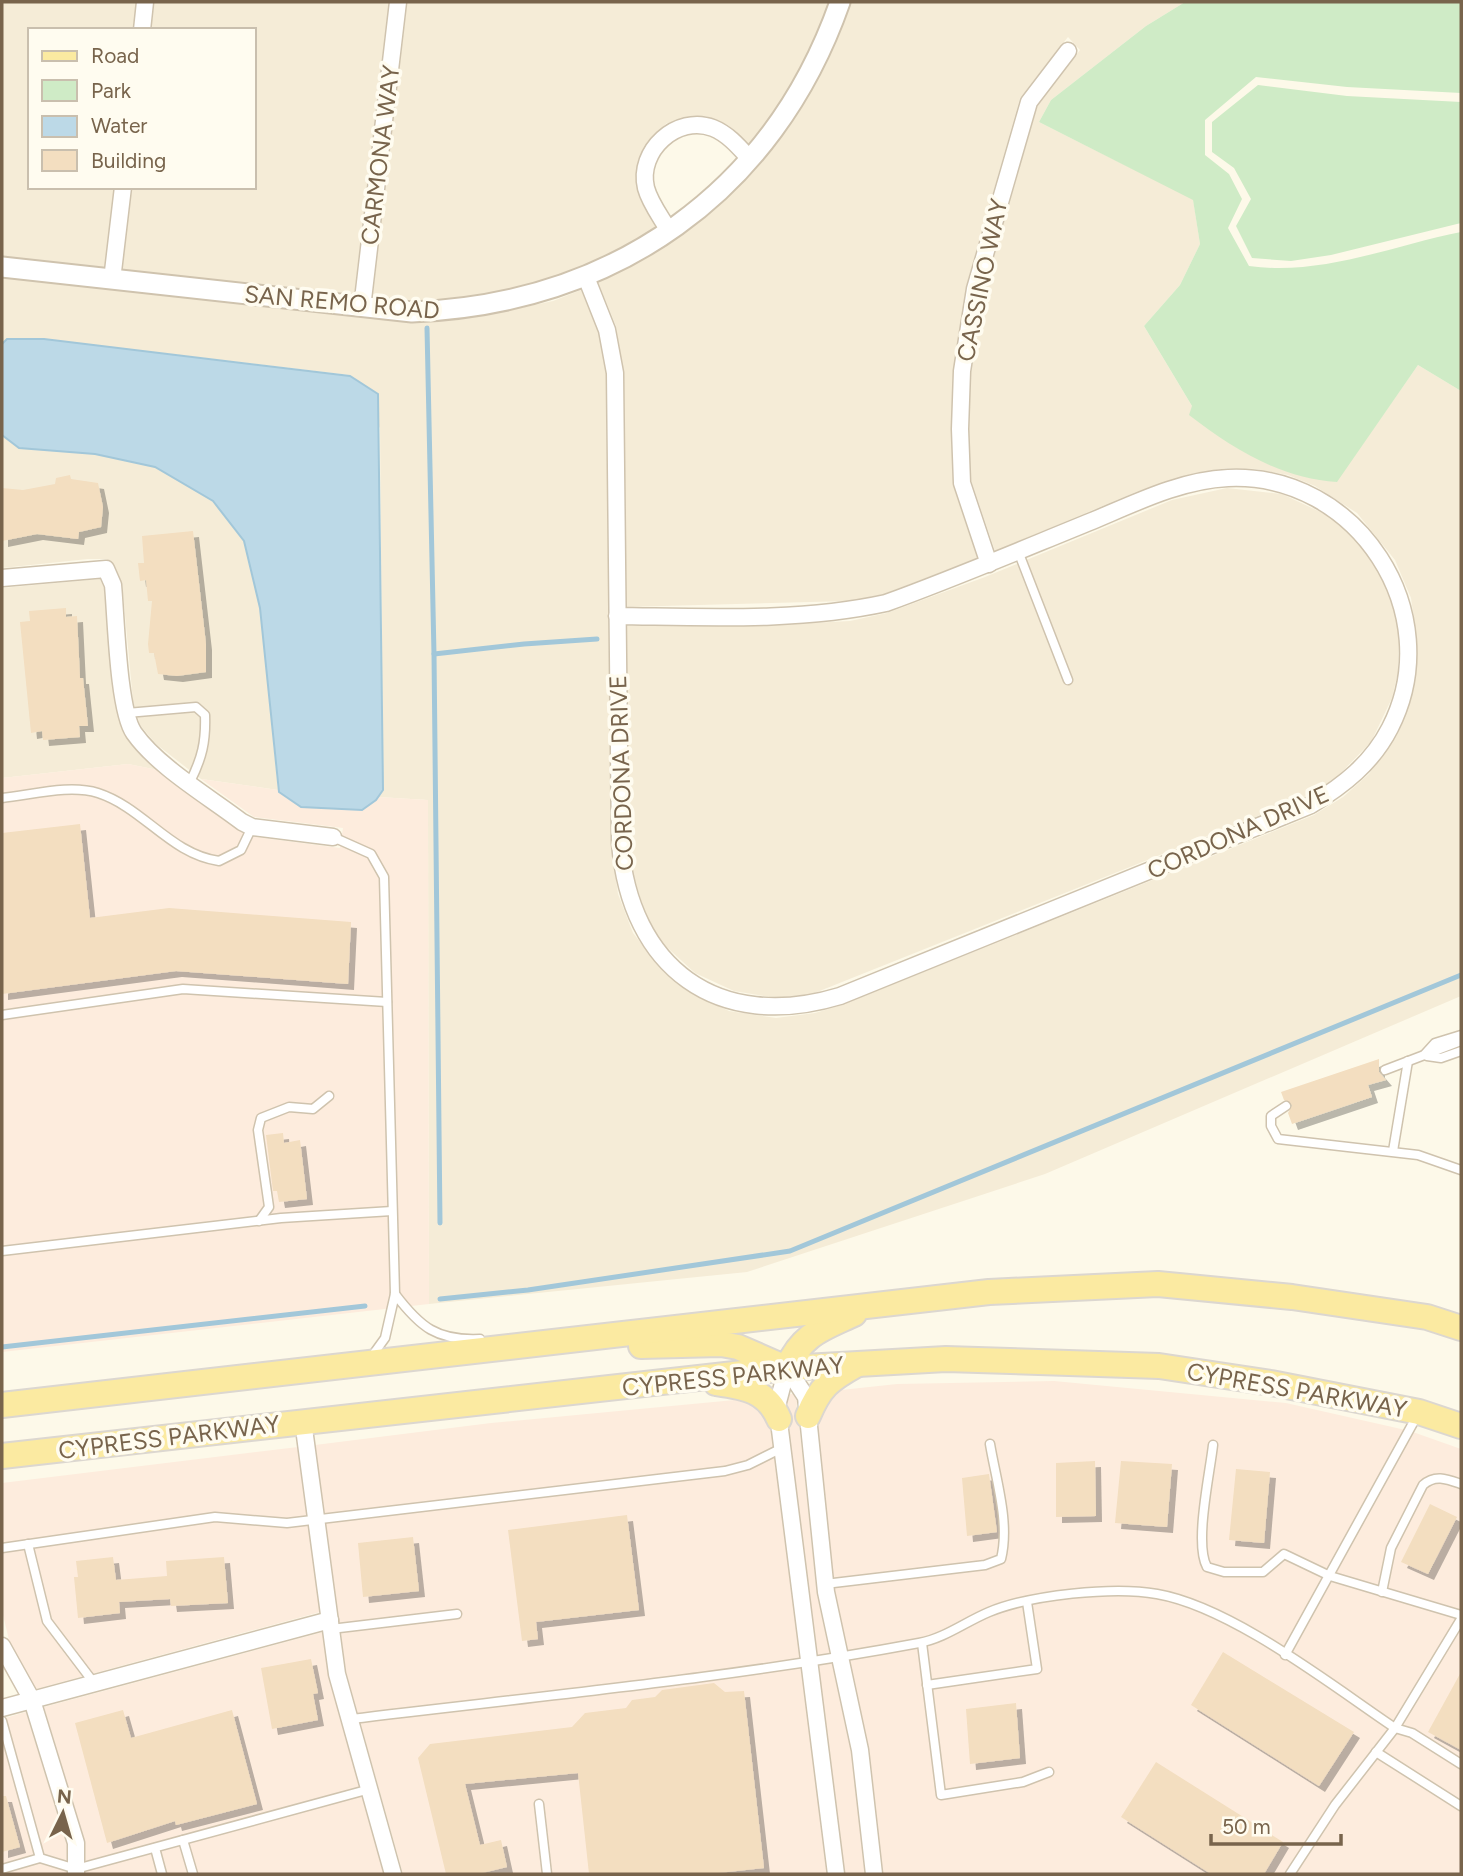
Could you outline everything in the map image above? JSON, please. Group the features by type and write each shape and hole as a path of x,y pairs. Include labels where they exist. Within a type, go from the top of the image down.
{"main road":[{"name":"CYPRESS PARKWAY","path":"2,1405 361,1363 609,1330 671,1328 989,1292 1158,1284 1319,1301 1427,1317 1461,1328"},
{"path":"609,1330 636,1346 729,1346 787,1368 795,1349 810,1335 873,1305"},
{"name":"CYPRESS PARKWAY","path":"2,1457 787,1368 946,1359 1159,1366 1271,1383 1419,1412 1461,1426"},
{"path":"808,1416 816,1397 829,1380 858,1364"},
{"path":"691,1379 757,1392 773,1404 779,1419"}],"street":[{"path":"142,28 145,2"},
{"name":"CARMONA WAY","path":"362,308 398,2"},
{"name":"SAN REMO ROAD","path":"2,267 412,312 458,310 551,291 629,257 710,201 750,159 795,101 819,58 840,2"},
{"name":"CASSINO WAY","path":"989,564 962,483 962,371 975,289 1029,102 1068,51"},
{"path":"669,231 650,198 645,174 648,160 662,138 682,128 704,126 724,134 750,159"},
{"path":"112,280 123,189"},
{"name":"CORDONA DRIVE","path":"586,277 607,330 615,373 617,616 621,855 626,891 640,927 670,964 710,992 755,1006 814,1004 1311,805 1338,789 1363,767 1390,727 1407,673 1408,635 1403,602 1387,565 1365,535 1334,508 1311,495 1284,484 1255,478 1197,482 1139,502 886,603 850,611 704,617 617,616"},
{"path":"2,578 106,569 113,585 127,713 132,731 150,752 252,827 333,837"},
{"path":"787,1368 806,1397 825,1584 838,1656 860,1750 874,1874"},
{"path":"787,1368 778,1406 779,1419 836,1874"},
{"path":"303,1421 337,1674 393,1874"},
{"path":"2,1708 331,1624"},
{"path":"2,1650 32,1700 76,1843 76,1872"}],"lane":[{"path":"1018,551 1069,680"},
{"path":"127,713 196,707 205,715 206,742 203,757 190,782"},
{"path":"2,798 67,790 99,794 132,811 190,853 219,861 241,850 252,827"},
{"path":"333,837 371,854 384,877 395,1294 385,1338 373,1355 361,1363"},
{"path":"2,1015 183,989 387,1002"},
{"path":"1424,1055 1435,1043 1461,1035"},
{"path":"1385,1070 1461,1041"},
{"path":"1424,1055 1441,1058 1461,1051"},
{"path":"1393,1151 1408,1061"},
{"path":"259,1222 269,1207 258,1130 261,1118 289,1107 313,1109 329,1096"},
{"path":"1286,1106 1271,1116 1271,1126 1278,1139 1418,1155 1461,1170"},
{"path":"2,1251 259,1222 391,1211"},
{"path":"395,1294 423,1327 445,1338 490,1338"},
{"path":"167,1376 202,1373 231,1378"},
{"path":"40,1390 52,1389"},
{"path":"1285,1655 1419,1412"},
{"path":"825,1584 985,1565 1001,1559 1004,1544 1002,1517 990,1444"},
{"path":"1213,1445 1203,1560 1207,1567 1224,1572 1263,1572 1284,1554 1330,1576 1461,1617 1395,1728 1335,1805 1290,1874"},
{"path":"2,1548 215,1517 276,1523 316,1520 725,1472 748,1465 782,1448"},
{"path":"1382,1592 1391,1548 1423,1485 1429,1479 1445,1478 1461,1484"},
{"path":"28,1544 47,1621 94,1683"},
{"path":"351,1719 811,1661 922,1643 943,1637 989,1612 1027,1602 1107,1591 1156,1593 1200,1606 1285,1655 1395,1728 1412,1733 1461,1763"},
{"path":"927,1685 1037,1669 1027,1602"},
{"path":"331,1624 457,1614"},
{"path":"922,1643 941,1796 1023,1782 1049,1772"},
{"path":"2,1721 6,1758 40,1858"},
{"path":"1377,1752 1461,1806"},
{"path":"2,1869 40,1858 76,1872 370,1789"},
{"path":"539,1804 547,1874"},
{"path":"183,1840 193,1874"},
{"path":"155,1848 162,1874"}],"shaded area":[{"path":"2,2 137,2 133,28 28,28 28,189 115,189 105,269 2,257"},
{"path":"154,2 389,2 354,297 122,271 132,189 256,189 256,28 151,28"},
{"path":"407,2 831,2 811,53 781,105 750,145 728,125 706,116 667,123 648,141 640,155 637,188 656,228 625,248 549,281 457,301 413,302 372,299"},
{"path":"849,2 1185,2 1146,26 1051,100 1039,122 1193,199 1200,244 1180,285 1144,326 1192,406 1336,482 1418,365 1461,391 1461,996 1045,1174 747,1272 429,1304 428,800 378,797 383,790 380,428 350,375 44,339 7,339 2,344 2,277 411,322 458,320 501,312 553,301 581,290 599,333 606,374 611,843 618,894 633,933 664,972 686,990 729,1011 776,1018 815,1013 842,1005 1314,815 1343,797 1369,774 1398,733 1409,704 1416,673 1416,633 1411,598 1395,560 1357,513 1315,486 1288,475 1256,469 1228,468 1195,473 1136,492 995,551 971,480 968,429 971,372 984,291 1037,107 1080,50 1068,37 1020,98 966,287 954,369 951,430 954,486 978,558 884,594 849,601 625,607 623,372 616,326 598,282 667,244 715,209 750,173 795,118 827,61"},
{"path":"2,435 19,448 95,454 155,467 213,501 244,541 260,608 278,790 201,779 156,744 140,725 133,701 122,583 113,564 106,559 88,559 2,568"},
{"path":"1227,488 1282,494 1329,516 1359,542 1379,570 1394,605 1399,636 1398,672 1392,698 1371,742 1333,781 1308,796 812,994 776,998 734,991 695,973 659,940 648,922 630,865 626,626 812,623 850,621 887,613 985,577 1172,500"},
{"path":"100,579 104,588 116,704 124,734 144,759 158,770 128,764 2,778 2,588"},
{"path":"128,764 158,770 248,836 340,848 343,828 254,817 201,779 278,790 279,793 376,800 378,797 428,800 429,1304 2,1352 2,778"},
{"path":"1054,1381 1286,1403 1410,1431 1461,1449 1461,1874 883,1874 869,1748 834,1590 817,1418 832,1391 897,1384"},
{"path":"789,1394 793,1394 797,1401 796,1421 799,1423 817,1594 851,1752 865,1874 845,1874 791,1447 787,1406"},
{"path":"745,1399 754,1401 770,1422 827,1874 403,1874 346,1672 315,1445 491,1423"},
{"path":"298,1447 320,1612 36,1689 11,1648 2,1611 2,1483"},
{"path":"323,1632 329,1678 384,1874 85,1874 84,1840 44,1707"},
{"path":"26,1712 67,1845 67,1874 2,1874 2,1719"}],"green space":[{"path":"1185,2 1461,2 1461,93 1347,87 1256,77 1205,120 1205,155 1229,174 1242,199 1228,228 1249,266 1303,267 1330,263 1461,232 1461,391 1418,365 1337,482 1296,475 1258,460 1189,415 1192,406 1144,326 1180,285 1200,244 1193,200 1039,122 1051,100 1146,26"},
{"path":"1258,85 1347,96 1461,102 1461,223 1331,255 1291,261 1252,258 1236,226 1251,199 1234,168 1212,152 1212,122"}],"water":[{"path":"7,339 44,339 350,376 378,394 383,790 376,800 362,810 301,807 279,792 260,608 244,541 213,501 155,467 95,454 19,448 2,435 2,344"}],"building":[{"path":"70,475 71,479 98,483 103,507 101,527 79,532 78,539 37,534 2,541 2,488 23,490 55,484 56,478"},
{"path":"193,531 206,644 206,672 177,676 158,674 154,653 149,653 148,644 152,601 148,601 146,580 140,581 138,563 144,563 142,536"},
{"path":"66,608 66,617 77,616 80,678 83,678 88,726 79,726 80,737 43,740 42,731 31,733 20,622 30,621 29,611"},
{"path":"80,824 90,918 169,908 351,922 348,984 176,971 2,994 2,833"},
{"path":"1379,1059 1379,1072 1386,1080 1368,1085 1372,1097 1292,1124 1288,1113 1292,1105 1284,1100 1281,1092"},
{"path":"283,1133 284,1143 300,1140 307,1199 279,1202 277,1191 273,1191 266,1135"},
{"path":"1095,1461 1096,1516 1056,1517 1056,1463"},
{"path":"1121,1461 1172,1464 1167,1527 1115,1523"},
{"path":"1236,1469 1270,1472 1264,1543 1229,1540"},
{"path":"989,1474 997,1532 967,1536 962,1478"},
{"path":"1430,1504 1457,1517 1428,1574 1401,1562"},
{"path":"627,1515 639,1610 536,1622 538,1639 522,1641 508,1530"},
{"path":"413,1537 419,1591 363,1597 358,1543"},
{"path":"113,1557 116,1580 167,1576 166,1561 224,1557 228,1603 171,1606 170,1599 119,1602 120,1613 78,1618 74,1577 78,1577 76,1561"},
{"path":"1223,1652 1354,1732 1319,1786 1191,1705"},
{"path":"311,1659 318,1693 313,1694 318,1720 272,1729 261,1668"},
{"path":"1461,1672 1461,1750 1428,1732"},
{"path":"714,1683 725,1692 744,1691 764,1868 709,1874 589,1874 578,1773 465,1784 480,1845 501,1840 507,1867 478,1874 446,1874 418,1758 430,1744 572,1727 585,1713 626,1708 632,1700 655,1697 662,1690"},
{"path":"1016,1703 1020,1758 970,1764 966,1709"},
{"path":"123,1710 131,1738 232,1710 257,1804 176,1825 175,1821 107,1843 75,1723"},
{"path":"1156,1762 1283,1842 1264,1874 1211,1874 1121,1817"},
{"path":"2,1796 6,1796 20,1847 2,1852"}],"waterway":[{"path":"427,328 434,654 440,1223"},
{"path":"434,654 597,639"},
{"path":"440,1299 528,1290 790,1251 1461,975"},
{"path":"2,1347 365,1306"}]}
